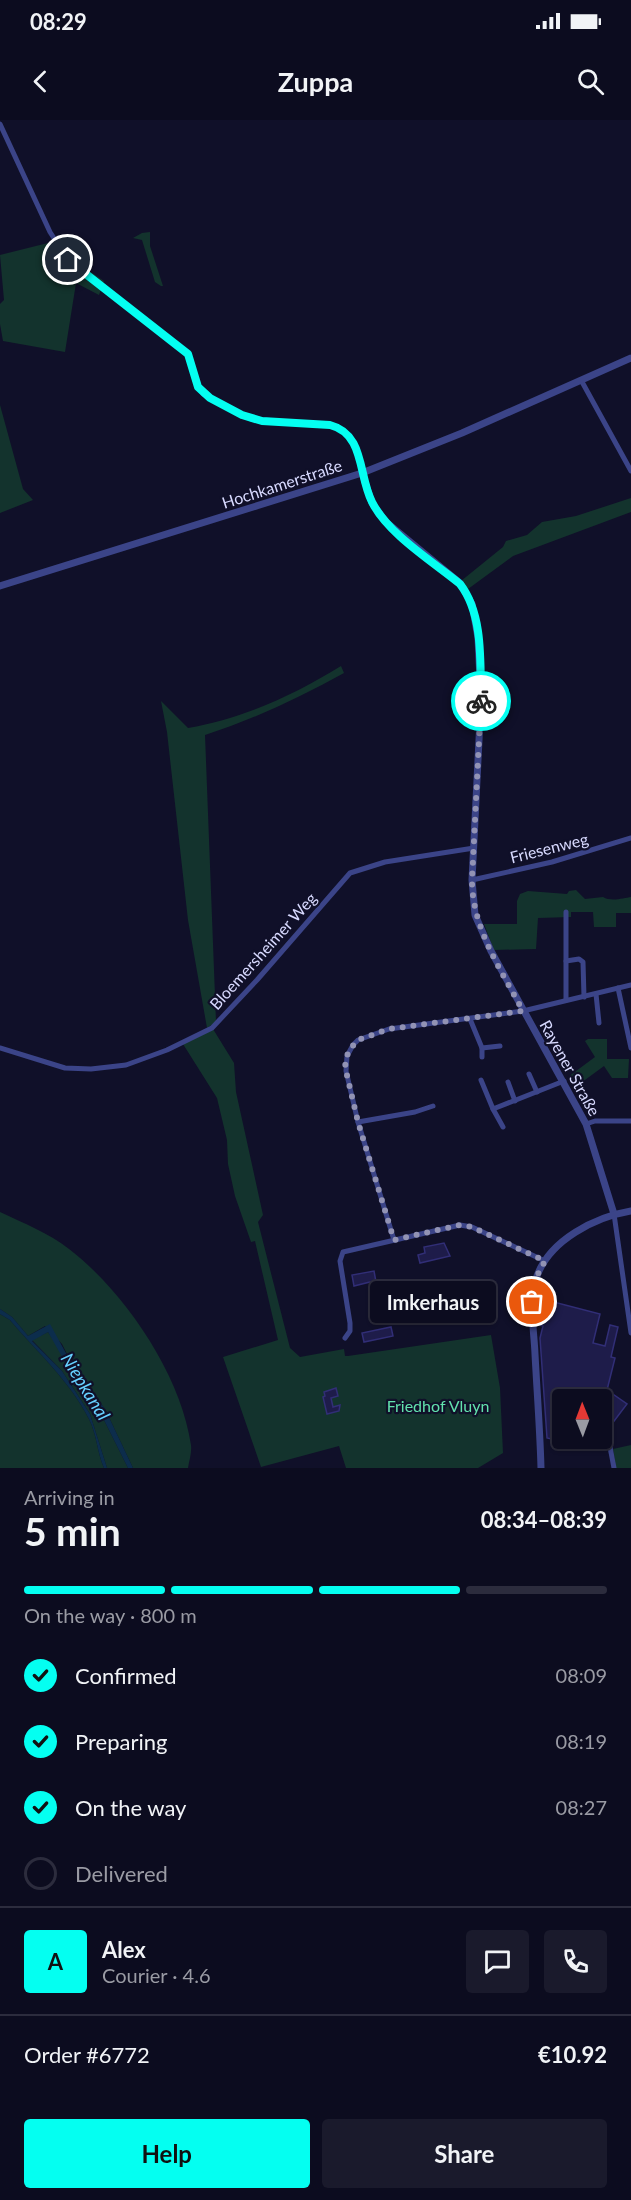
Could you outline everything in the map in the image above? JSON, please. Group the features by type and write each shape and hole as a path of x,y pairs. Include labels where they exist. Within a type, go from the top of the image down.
{"street":[{"path":"0,124 50,232 68,260 188,354 198,387 203,394 251,419 330,425 343,429 353,440 362,473"},
{"name":"Hochkamerstraße","path":"0,586 362,473 413,454 631,358"},
{"path":"581,380 631,471"},
{"name":"Rayener Straße","path":"362,473 369,496 378,512 391,527 460,584 472,604 478,638 481,700 472,880 474,906 479,924 523,1011 586,1124 615,1214 631,1333"},
{"name":"Friesenweg","path":"472,880 552,862 631,838"},
{"name":"Bloemersheimer Weg","path":"0,1048 65,1068 91,1069 126,1065 167,1050 212,1028 350,873 385,862 474,848"},
{"path":"566,912 566,1000"},
{"path":"566,961 579,959 583,962 584,996"},
{"path":"394,1240 358,1122 345,1062 349,1050 358,1040 389,1029 523,1011 631,985"},
{"path":"618,988 631,1048"},
{"path":"596,994 599,1023"},
{"path":"623,1014 631,1014"},
{"path":"470,1018 482,1048 482,1057"},
{"path":"482,1048 500,1046"},
{"path":"530,1074 537,1092"},
{"path":"481,1080 503,1127"},
{"path":"493,1109 564,1081"},
{"path":"508,1082 515,1101"},
{"path":"358,1122 415,1112 433,1106"},
{"path":"586,1124 595,1121 631,1121"},
{"path":"541,1468 532,1302 538,1274 545,1261 556,1249 584,1228 615,1214 631,1211"},
{"path":"345,1338 350,1331 350,1323 339,1256 343,1252 460,1225 472,1227 545,1261"},
{"path":"624,1281 631,1281"},
{"path":"610,1449 614,1468"}],"green space":[{"path":"150,232 150,246 163,286 155,282 142,240 133,238"},
{"path":"48,243 104,281 99,295 76,283 65,352 3,341 0,324 0,304 4,300 0,255"},
{"path":"0,405 23,489 33,500 0,513"},
{"path":"631,498 631,512 513,556 468,589 461,581 503,547 506,541 527,535 542,522 576,516"},
{"path":"341,666 344,673 310,691 259,715 205,735 216,1022 207,1028 188,920 167,732 161,701 188,728 248,712 305,687"},
{"path":"576,890 585,899 631,897 631,913 616,913 616,927 594,927 593,912 571,912 571,917 538,918 536,949 494,950 484,924 517,924 517,901 520,894 528,891 567,894 569,891"},
{"name":"Friedhof Vluyn","path":"213,1029 234,1063 236,1092 263,1215 258,1222 290,1348 300,1357 344,1349 345,1356 348,1356 491,1335 500,1388 503,1453 478,1468 346,1468 339,1446 261,1467 223,1357 278,1340 255,1241 251,1242 235,1196 228,1164 227,1140 217,1098 183,1044"},
{"path":"607,1039 607,1059 629,1059 628,1078 612,1078 604,1066 574,1088 568,1077 595,1057 585,1041"},
{"path":"0,1212 44,1233 69,1249 90,1267 130,1311 163,1364 176,1391 191,1445 188,1468 133,1468 105,1409 73,1366 62,1344 45,1326 28,1336 12,1317 0,1309"},
{"path":"0,1314 10,1320 52,1367 81,1405 92,1425 104,1468 0,1468"},
{"path":"48,1332 98,1408 128,1468 107,1468 90,1414 62,1371 32,1340"},
{"path":"631,1445 631,1468 616,1468 613,1449"}],"water":[{"name":"Niepkanal","path":"0,1309 12,1317 28,1336 50,1324 73,1366 105,1409 133,1468 128,1468 98,1408 69,1369 48,1332 32,1341 62,1371 90,1414 107,1468 104,1468 92,1425 81,1405 53,1367 10,1320 0,1314"}],"building":[{"path":"444,1243 450,1256 420,1263 418,1255 425,1253 424,1247"},
{"path":"374,1271 378,1293 394,1289 399,1312 429,1304 431,1313 395,1323 390,1300 375,1303 370,1282 354,1286 352,1275"},
{"path":"542,1299 600,1314 593,1343 605,1346 610,1325 618,1327 611,1357 615,1358 607,1389 552,1389 552,1439 547,1438 540,1338 543,1326 539,1325 542,1312 539,1311"},
{"path":"391,1327 393,1336 364,1342 362,1333"},
{"path":"336,1388 338,1396 331,1398 333,1407 340,1405 339,1411 327,1414 324,1392"},
{"path":"612,1394 627,1404 612,1424"}],"way so far":[{"path":"481,701 472,880 474,906 489,947 523,1011 389,1029 358,1040 349,1050 345,1062 358,1122 394,1240 452,1226 472,1227 545,1261 534,1286 532,1302"}],"place":[{"name":"Imkerhaus","path":"532,1302"}],"route":[{"path":"68,260 188,354 198,387 203,394 251,419 330,425 343,429 350,435 358,452 365,486 378,512 391,527 460,584 468,595 472,604 478,638 481,701"}]}
